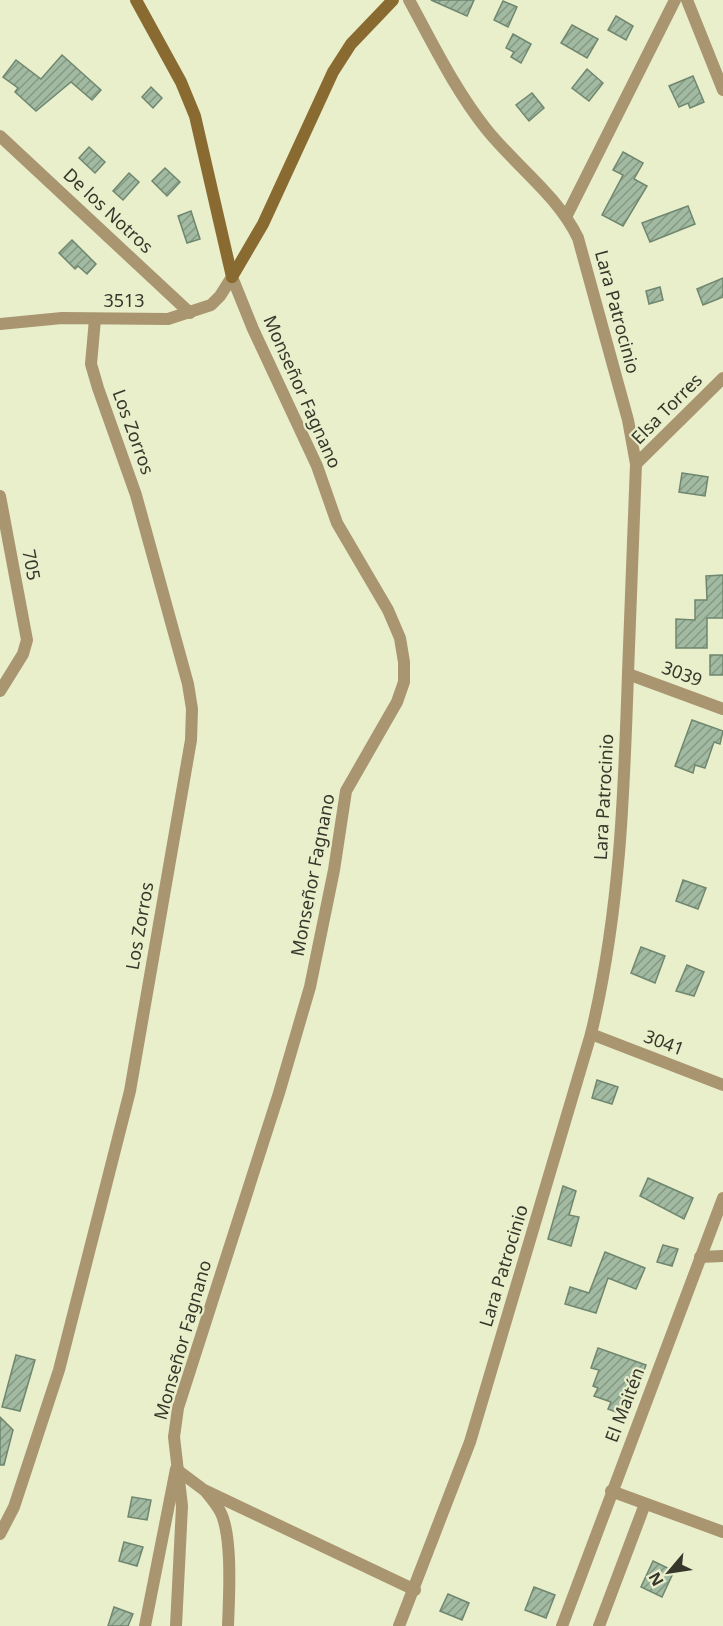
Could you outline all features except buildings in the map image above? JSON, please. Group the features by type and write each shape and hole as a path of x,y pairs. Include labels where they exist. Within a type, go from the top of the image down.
{"street":[{"name":"Monseñor Fagnano","path":"136,0 181,82 195,116 232,277 253,329 317,466 337,524 388,610 396,628 404,662 404,682 397,702 346,791 334,870 310,987 279,1093 184,1386 174,1437 182,1506 176,1626"},
{"path":"232,277 263,224 333,72 351,44 393,0"},
{"name":"Lara Patrocinio","path":"399,1626 415,1590 470,1442 591,1034 613,930 625,786 636,464 628,420 591,283 578,238 567,215 489,133 469,107 409,0"},
{"path":"567,215 675,0"},
{"path":"687,0 723,90"},
{"name":"De los Notros","path":"0,136 190,313"},
{"name":"3513","path":"0,324 62,318 168,319 211,305 220,296 232,277"},
{"name":"Los Zorros","path":"0,1534 14,1507 59,1370 130,1091 191,740 192,709 188,684 136,495 92,364 95,319"},
{"name":"Elsa Torres","path":"636,464 723,378"},
{"name":"705","path":"0,496 27,640 23,654 0,691"},
{"name":"3039","path":"628,674 723,709"},
{"name":"3041","path":"591,1034 723,1085"},
{"name":"El Maitén","path":"562,1626 611,1491 723,1200"},
{"path":"700,1257 723,1256"},
{"path":"145,1626 176,1469 204,1490 415,1590"},
{"path":"204,1490 220,1512 225,1527 229,1579 228,1626"},
{"path":"611,1491 723,1532"},
{"path":"599,1626 645,1504"}]}
